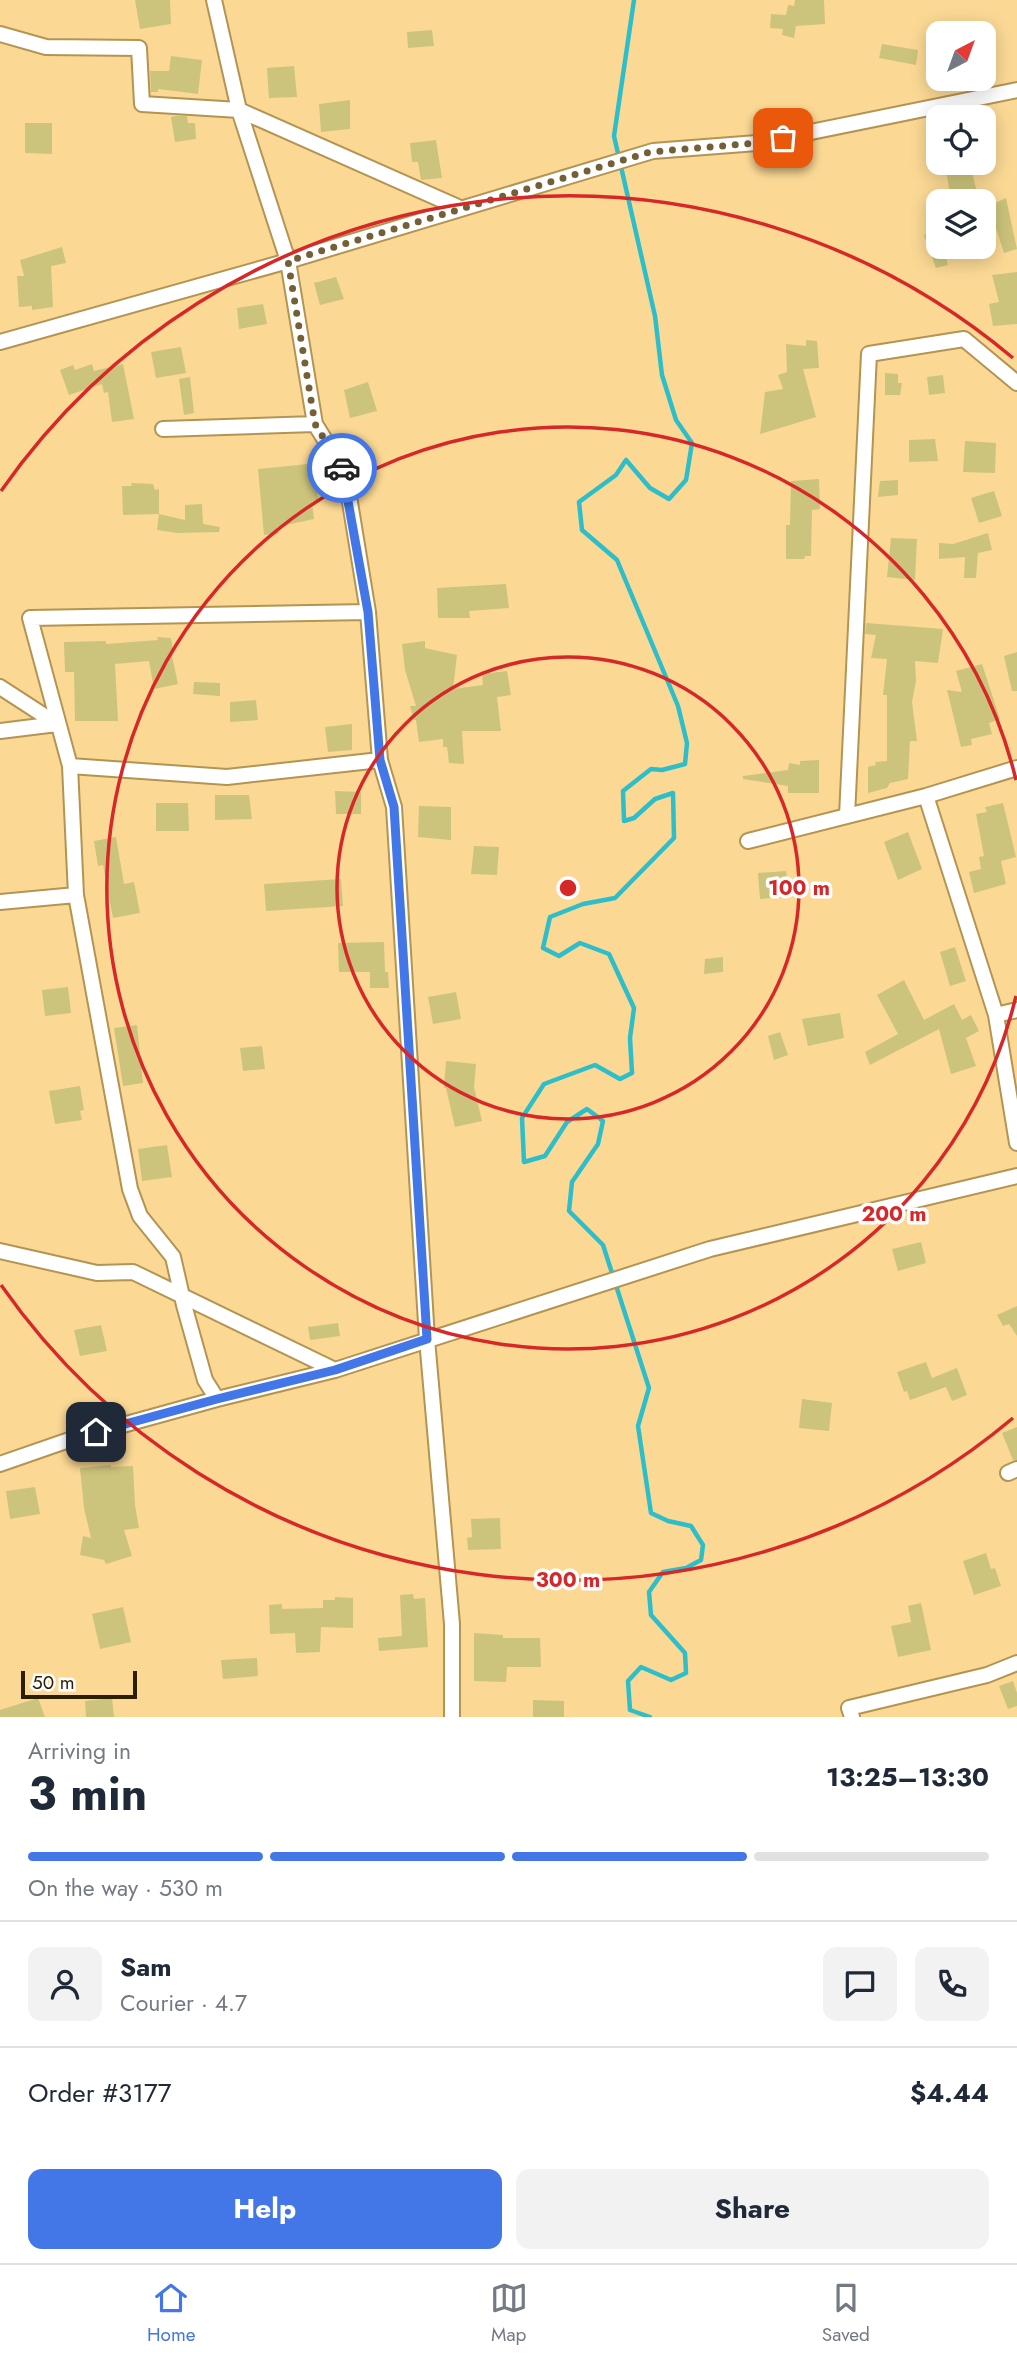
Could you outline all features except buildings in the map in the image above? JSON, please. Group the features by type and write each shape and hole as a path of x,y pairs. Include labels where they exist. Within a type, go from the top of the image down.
{"street":[{"path":"214,0 239,110 288,261 315,424 345,472 368,612 380,760 394,807 427,1339 452,1624 452,1717"},
{"path":"0,34 46,47 139,48 142,104 239,110 460,208"},
{"path":"0,342 288,261 653,151 757,143 1017,90"},
{"path":"848,816 869,354 964,340 1017,383"},
{"path":"163,429 315,424"},
{"path":"217,1399 205,1380 173,1257 140,1216 130,1189 76,895 69,766 30,618 368,612"},
{"path":"0,687 57,724"},
{"path":"0,731 57,724"},
{"path":"69,766 227,777 380,760"},
{"path":"748,841 926,796 1017,768"},
{"path":"926,796 996,1015 1017,1143"},
{"path":"0,902 76,895"},
{"path":"996,1015 1017,1010"},
{"path":"0,1464 72,1439 335,1370 710,1249 1017,1176"},
{"path":"0,1251 97,1273 133,1272 335,1370"},
{"path":"852,1717 849,1708 987,1675 1017,1663"}],"waterway":[{"path":"634,0 614,136 655,316 662,375 676,420 692,443 686,480 669,499 650,488 626,460 616,475 579,502 582,530 617,560 678,706 687,743 685,764 662,770 651,769 623,791 624,821 634,818 655,799 673,793 674,838 615,898 583,904 550,917 543,948 559,956 580,943 609,954 634,1008 630,1038 632,1073 620,1079 595,1065 544,1084 522,1118 524,1162 545,1156 567,1122 587,1109 603,1121 598,1144 572,1182 569,1211 603,1245 649,1388 638,1426 651,1513 668,1521 691,1526 703,1545 701,1560 686,1568 663,1572 649,1592 651,1615 685,1653 686,1673 671,1680 641,1667 628,1681 630,1710 650,1717"}],"way so far":[{"path":"342,468 315,424 288,261 650,152 757,143 783,138"}],"route":[{"path":"96,1432 335,1370 427,1339 394,807 380,760 368,612 345,472 342,468"}]}
